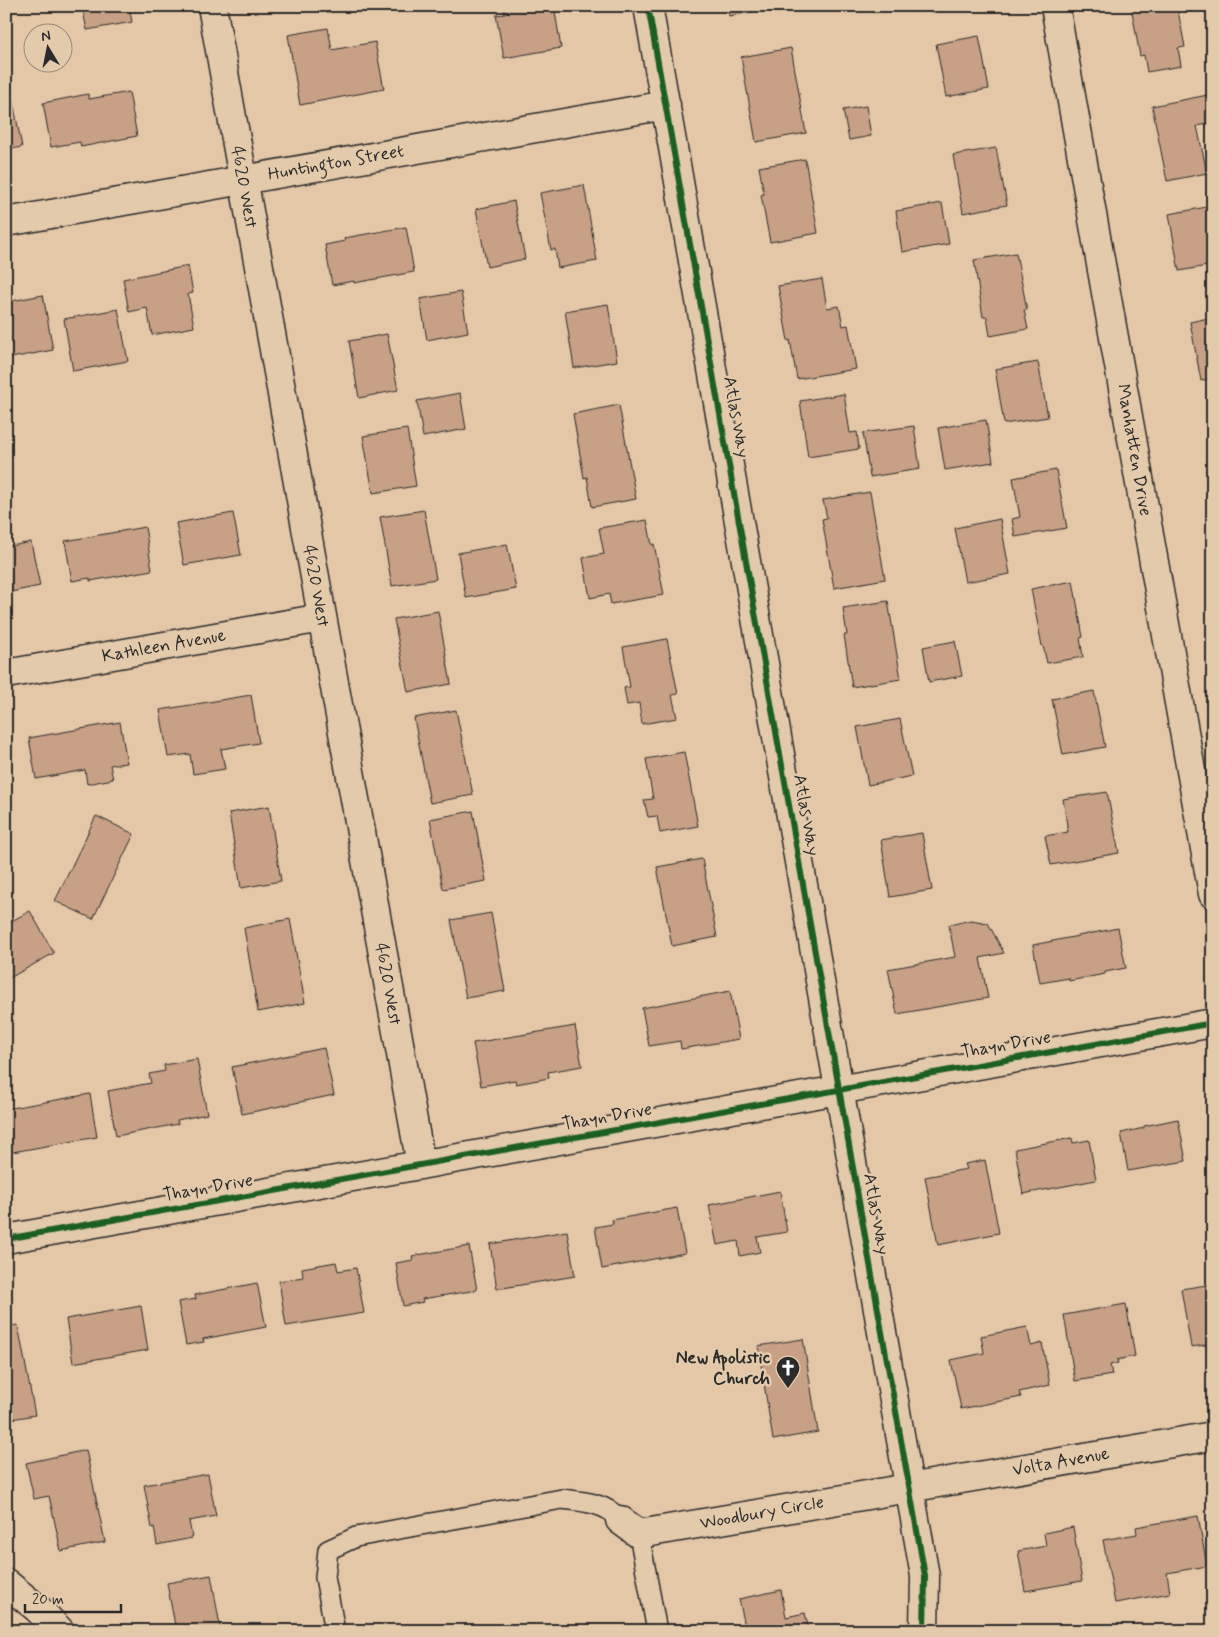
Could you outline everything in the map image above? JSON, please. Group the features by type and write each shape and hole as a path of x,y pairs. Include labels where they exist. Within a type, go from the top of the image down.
{"street":[{"name":"4620 West","path":"212,6 420,1165"},
{"name":"Atlas Way","path":"648,6 925,1576 924,1631"},
{"name":"Manhatten Drive","path":"1055,6 1213,894"},
{"name":"Huntington Street","path":"6,222 666,105"},
{"name":"Kathleen Avenue","path":"6,674 322,618"},
{"name":"Thayn Drive","path":"6,1239 1213,1023"},
{"name":"Volta Avenue","path":"909,1487 1213,1436"},
{"name":"Woodbury Circle","path":"630,1527 909,1487"},
{"path":"6,1583 38,1609 60,1631"}],"lane":[{"path":"335,1631 325,1577 328,1550 356,1537 562,1499 589,1502 615,1513 630,1527 657,1631"}],"building":[{"path":"82,6 129,6 132,22 87,30"},
{"path":"481,6 503,6 482,10"},
{"path":"503,6 554,6 561,48 504,58 496,15 505,14"},
{"path":"727,6 778,6 778,7 729,16"},
{"path":"914,6 950,6 915,12"},
{"path":"1131,6 1177,6 1185,47 1178,48 1181,66 1147,72 1144,55 1140,56"},
{"path":"328,28 332,50 375,42 384,89 300,105 288,35"},
{"path":"979,36 989,89 946,97 936,44"},
{"path":"791,48 806,133 756,142 741,57"},
{"path":"129,92 137,136 81,147 80,142 51,147 43,103 88,94 89,99"},
{"path":"1213,94 1213,123 1197,126 1207,173 1167,181 1152,106"},
{"path":"12,97 22,147 6,150 6,98"},
{"path":"866,106 871,136 849,140 843,110"},
{"path":"996,148 1007,205 963,213 953,155"},
{"path":"805,159 818,233 770,242 761,195 764,194 759,167"},
{"path":"584,185 597,261 558,268 555,249 551,250 540,193"},
{"path":"514,201 525,259 487,267 476,209"},
{"path":"942,203 949,244 902,252 896,211"},
{"path":"1212,206 1213,265 1179,271 1169,214"},
{"path":"406,227 414,272 332,285 325,245 345,241 344,238"},
{"path":"1016,253 1027,310 1024,310 1028,329 990,336 987,317 983,317 974,260"},
{"path":"188,266 193,293 188,294 194,327 152,335 147,308 129,312 123,279"},
{"path":"822,279 827,308 839,306 843,326 848,325 856,369 797,379 778,286"},
{"path":"461,292 468,332 427,340 420,299"},
{"path":"43,295 53,350 6,359 6,302"},
{"path":"608,304 617,361 574,368 565,311"},
{"path":"118,309 128,361 73,371 64,319"},
{"path":"1213,317 1213,378 1201,381 1190,322"},
{"path":"387,334 398,390 359,398 349,341"},
{"path":"1038,362 1048,417 1004,424 995,369"},
{"path":"460,393 466,429 423,437 417,401"},
{"path":"844,394 850,433 857,432 859,449 808,457 800,401"},
{"path":"619,405 636,499 592,507 587,477 584,478 573,414"},
{"path":"986,420 993,462 945,470 938,428"},
{"path":"914,426 920,469 870,477 863,433"},
{"path":"407,429 416,486 373,493 363,436"},
{"path":"1213,435 1213,466 1207,436"},
{"path":"1056,470 1067,528 1015,537 1012,519 1020,517 1013,478"},
{"path":"870,492 885,579 834,588 822,519 827,518 823,500"},
{"path":"424,510 436,579 392,586 380,517"},
{"path":"233,513 241,555 184,565 176,523"},
{"path":"1000,519 1010,574 965,582 955,528"},
{"path":"647,520 652,545 654,544 664,595 611,604 609,594 590,598 583,558 604,554 599,528"},
{"path":"145,527 152,570 90,581 90,578 72,581 65,541"},
{"path":"31,542 40,586 6,593 6,547"},
{"path":"507,544 516,589 466,598 458,553"},
{"path":"1073,581 1083,637 1080,638 1083,657 1047,663 1031,589"},
{"path":"888,601 901,679 852,687 844,635 847,635 843,608"},
{"path":"438,611 451,684 408,692 394,619"},
{"path":"667,639 678,694 672,695 677,718 642,724 639,703 627,705 624,688 630,687 623,647"},
{"path":"955,641 962,676 929,682 923,647"},
{"path":"1094,691 1105,747 1063,755 1052,699"},
{"path":"251,695 259,743 221,749 225,769 193,774 190,754 168,757 160,710"},
{"path":"456,710 473,795 430,803 414,718"},
{"path":"900,719 912,776 868,785 857,727"},
{"path":"120,722 127,763 110,765 113,779 87,784 85,770 36,779 29,738"},
{"path":"684,752 698,826 660,833 657,816 648,817 644,800 653,799 646,759"},
{"path":"1107,792 1119,853 1051,865 1045,836 1068,832 1063,799"},
{"path":"269,806 281,881 241,888 229,813"},
{"path":"473,811 486,881 443,889 430,819"},
{"path":"96,816 134,834 93,919 55,901"},
{"path":"922,833 932,890 890,897 881,840"},
{"path":"702,859 717,937 672,946 657,867"},
{"path":"30,911 54,953 6,980 6,924"},
{"path":"491,913 505,991 466,998 451,920"},
{"path":"290,919 305,1003 258,1012 244,928"},
{"path":"971,920 988,923 1004,953 980,958 988,998 897,1014 888,969 955,957 949,925"},
{"path":"1118,928 1126,968 1069,981 1069,978 1040,983 1033,945"},
{"path":"730,991 739,1039 681,1049 680,1041 649,1046 642,1008"},
{"path":"575,1026 582,1066 548,1072 549,1078 516,1084 515,1080 481,1086 473,1043"},
{"path":"324,1048 334,1095 242,1114 232,1067"},
{"path":"197,1059 207,1114 177,1120 178,1124 116,1136 108,1091 151,1083 149,1074 165,1071 164,1065"},
{"path":"90,1094 97,1137 7,1153 6,1109"},
{"path":"1178,1119 1186,1161 1128,1171 1121,1133"},
{"path":"1072,1138 1073,1143 1089,1140 1096,1180 1023,1194 1015,1149"},
{"path":"985,1160 999,1233 938,1245 925,1177 967,1169 965,1164"},
{"path":"780,1191 787,1232 757,1237 760,1252 740,1256 738,1241 717,1245 709,1205"},
{"path":"677,1208 685,1253 602,1269 595,1227 613,1224 612,1220"},
{"path":"567,1231 575,1276 497,1289 490,1244"},
{"path":"469,1246 477,1290 422,1299 423,1302 403,1306 396,1263 413,1260 412,1256"},
{"path":"336,1262 338,1271 356,1268 364,1313 286,1326 279,1281 303,1277 302,1268"},
{"path":"257,1283 266,1327 203,1339 204,1342 186,1345 178,1302 196,1299 195,1295"},
{"path":"1213,1284 1213,1344 1191,1347 1181,1289"},
{"path":"1126,1304 1135,1356 1117,1360 1118,1363 1110,1365 1112,1375 1075,1381 1064,1315"},
{"path":"141,1306 148,1350 73,1363 66,1319"},
{"path":"18,1325 35,1415 6,1420 6,1327"},
{"path":"1027,1327 1031,1346 1042,1343 1050,1385 1019,1392 1021,1397 961,1409 951,1360 984,1353 981,1336"},
{"name":"New Apolistic Church","path":"803,1339 818,1432 773,1440 758,1346"},
{"path":"86,1450 105,1542 61,1551 49,1496 34,1499 26,1463"},
{"path":"208,1474 216,1516 189,1521 192,1538 157,1545 144,1485"},
{"path":"1198,1516 1207,1566 1167,1573 1170,1593 1115,1603 1103,1540 1137,1534 1136,1527"},
{"path":"1073,1527 1082,1581 1025,1591 1018,1551 1046,1546 1044,1533"},
{"path":"211,1575 221,1631 176,1631 167,1583"},
{"path":"781,1590 786,1617 805,1613 809,1631 746,1631 739,1599"}],"cycle path":[{"path":"648,6 925,1576 924,1631"},
{"path":"6,1239 1213,1023"}],"place":[{"name":"New Apolistic Church","path":"788,1389"}]}
